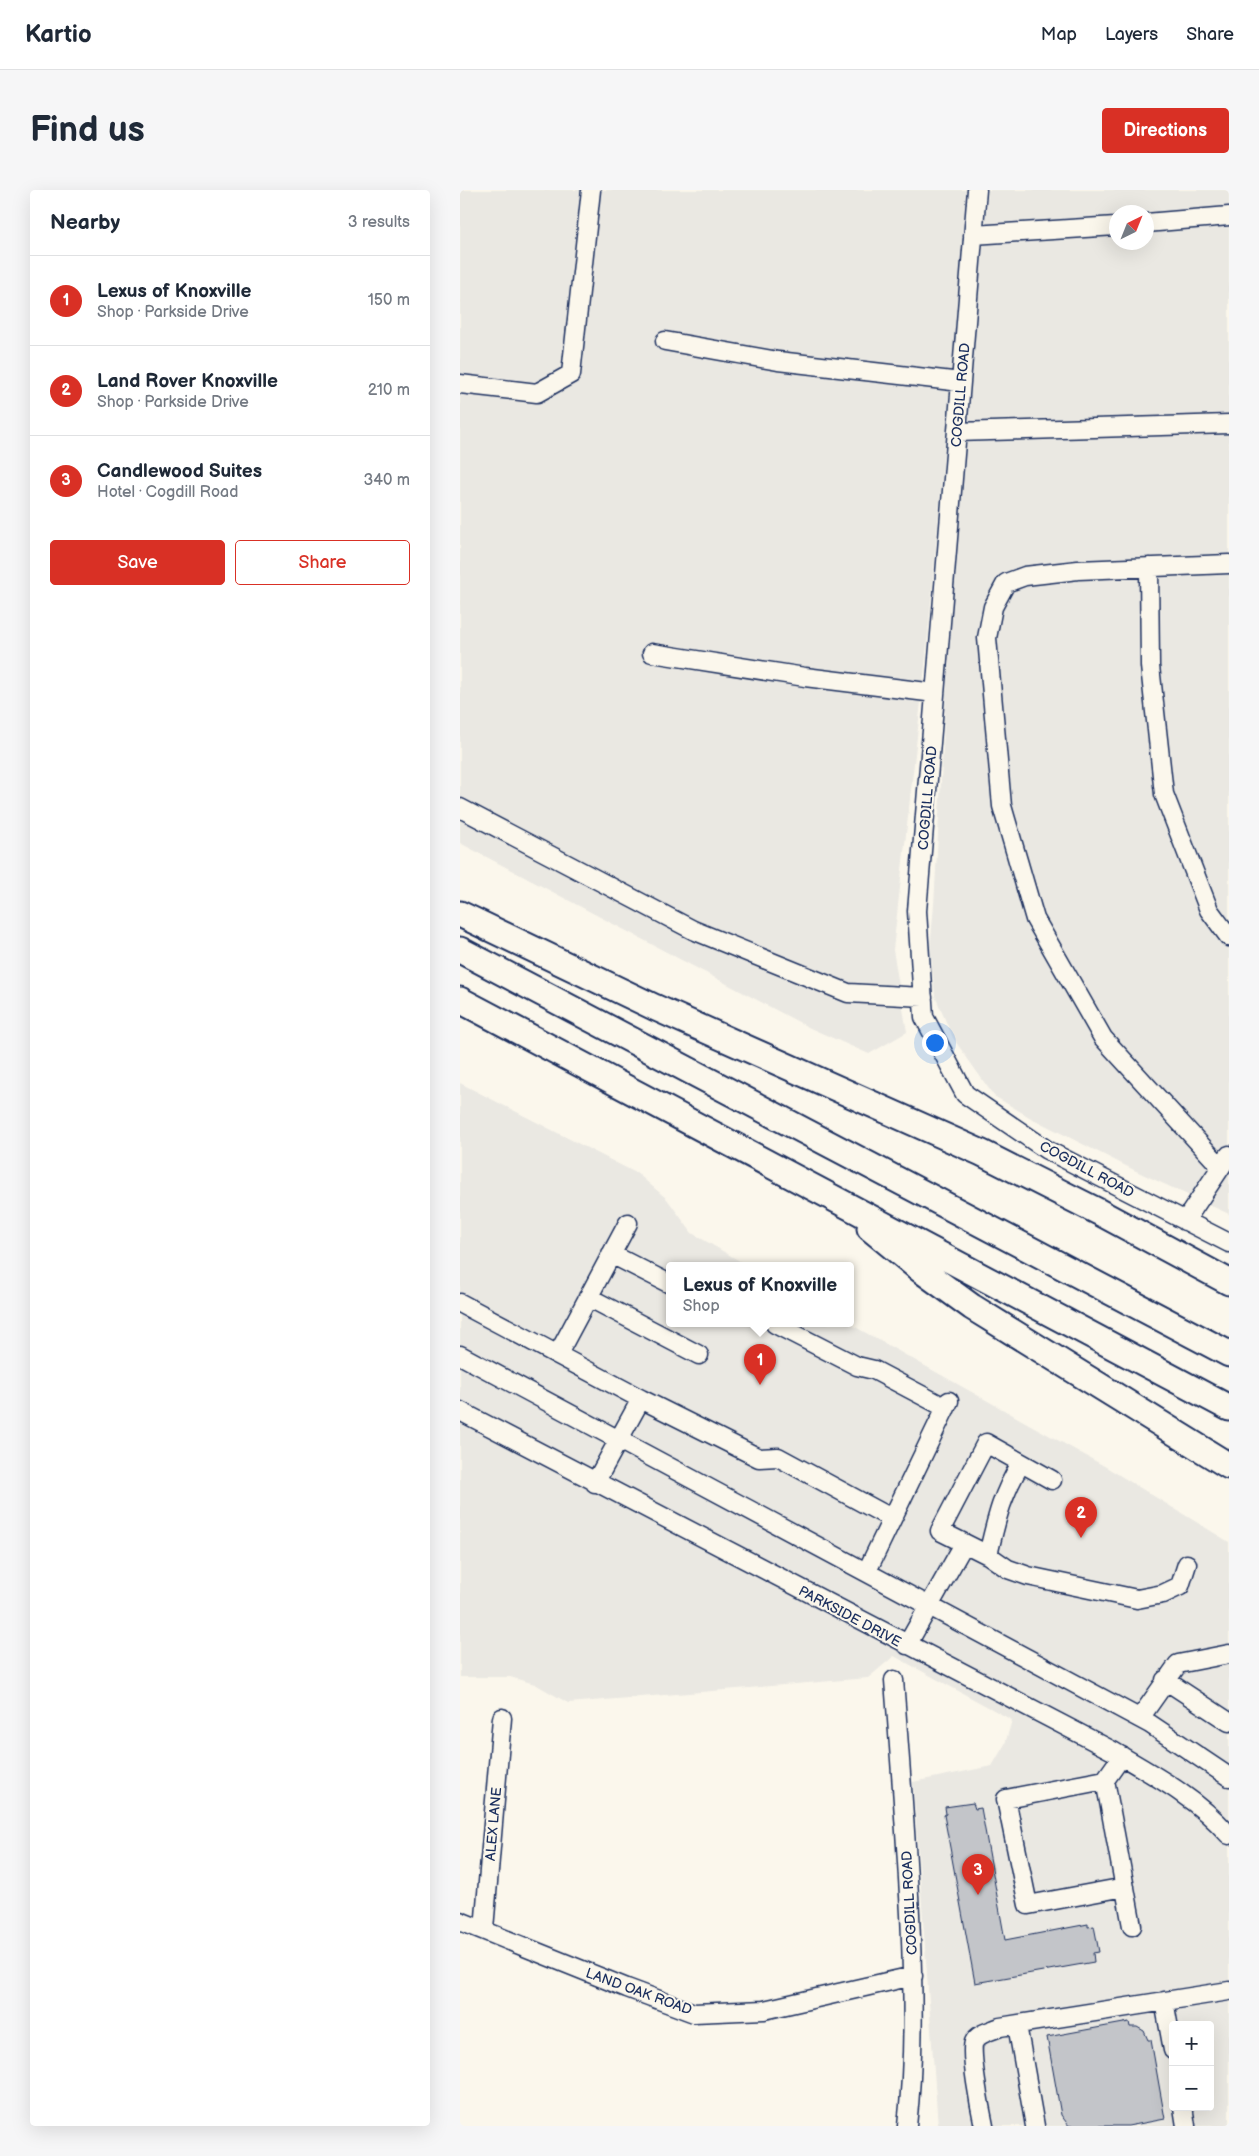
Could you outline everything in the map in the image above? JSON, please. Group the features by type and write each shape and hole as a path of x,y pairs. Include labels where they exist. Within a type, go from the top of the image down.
{"highway":[{"path":"460,914 654,1007 982,1153 1229,1268"},
{"path":"460,950 1229,1354"},
{"path":"460,1000 1229,1408"},
{"path":"982,1153 1099,1212 1229,1282"},
{"path":"828,1194 921,1270 972,1307 1229,1466"}],"street":[{"path":"460,384 537,393 571,374 591,190"},
{"name":"COGDILL ROAD","path":"977,190 918,911 924,1017 965,1094 1047,1150 1229,1243"},
{"path":"1154,222 1229,216"},
{"path":"973,235 1109,226"},
{"path":"665,341 788,362 961,382"},
{"path":"957,432 1229,424"},
{"path":"1185,1220 1225,1161 1103,1038 1035,919 1002,806 987,638 993,607 1006,582 1025,576 1078,570 1229,564"},
{"path":"1149,567 1150,666 1164,794 1209,910 1229,937"},
{"path":"652,653 805,678 935,693"},
{"path":"460,808 702,934 848,993 923,997"},
{"path":"558,1354 628,1223"},
{"path":"611,1254 666,1282"},
{"path":"588,1297 698,1355"},
{"path":"460,1304 641,1399 759,1458 778,1458 891,1518"},
{"path":"781,1327 857,1366 874,1370 948,1405 891,1518 867,1571"},
{"path":"460,1355 1140,1718 1229,1777"},
{"path":"595,1483 641,1399"},
{"name":"PARKSIDE DRIVE","path":"460,1411 1122,1756 1147,1770 1196,1804 1218,1822 1229,1835"},
{"path":"1052,1480 986,1443 940,1531 988,1555 1008,1569 1028,1576 1137,1600 1163,1594 1180,1586 1187,1564"},
{"path":"988,1555 1002,1498 1021,1463"},
{"path":"907,1645 928,1604 964,1544"},
{"path":"1140,1718 1178,1664 1229,1654"},
{"name":"COGDILL ROAD","path":"894,1680 905,1809 913,1976 913,2077 907,2126"},
{"path":"1165,1680 1229,1722"},
{"name":"ALEX LANE","path":"484,1929 502,1718"},
{"path":"1122,1756 1105,1780 1006,1799 1028,1905 1125,1888"},
{"path":"1105,1780 1132,1926"},
{"name":"LAND OAK ROAD","path":"460,1921 694,2013 764,2010 913,1976"},
{"path":"984,2126 972,2043 978,2036 1000,2027 1229,1991"},
{"path":"1164,2001 1169,2028"},
{"path":"1017,2025 1035,2126"},
{"path":"1184,2111 1186,2126"}],"shaded area":[{"path":"460,190 968,190 926,657 893,950 907,1032 869,1054 810,1028 460,843"},
{"path":"988,190 1229,190 1229,1214 1138,1172 1031,1118 994,1096 953,1038 935,996 930,949 953,568"},
{"path":"460,1083 638,1174 667,1199 692,1233 741,1262 666,1262 666,1327 854,1326 1106,1467 1229,1542 1229,2126 938,2126 913,1782 992,1766 1005,1744 1012,1720 894,1656 868,1678 568,1703 535,1684 510,1677 460,1677"}],"building":[{"path":"973,1803 975,1809 981,1808 1005,1940 1088,1924 1088,1927 1094,1926 1099,1952 1093,1953 1094,1962 975,1983 944,1815 946,1814 945,1807"},
{"path":"1129,2022 1130,2027 1137,2027 1144,2031 1148,2040 1151,2040 1165,2119 1128,2126 1069,2126 1061,2115 1047,2037"}],"place":[{"name":"Lexus of Knoxville","path":"760,1385"},
{"name":"Land Rover Knoxville","path":"1081,1538"},
{"name":"Candlewood Suites","path":"978,1895"}]}
